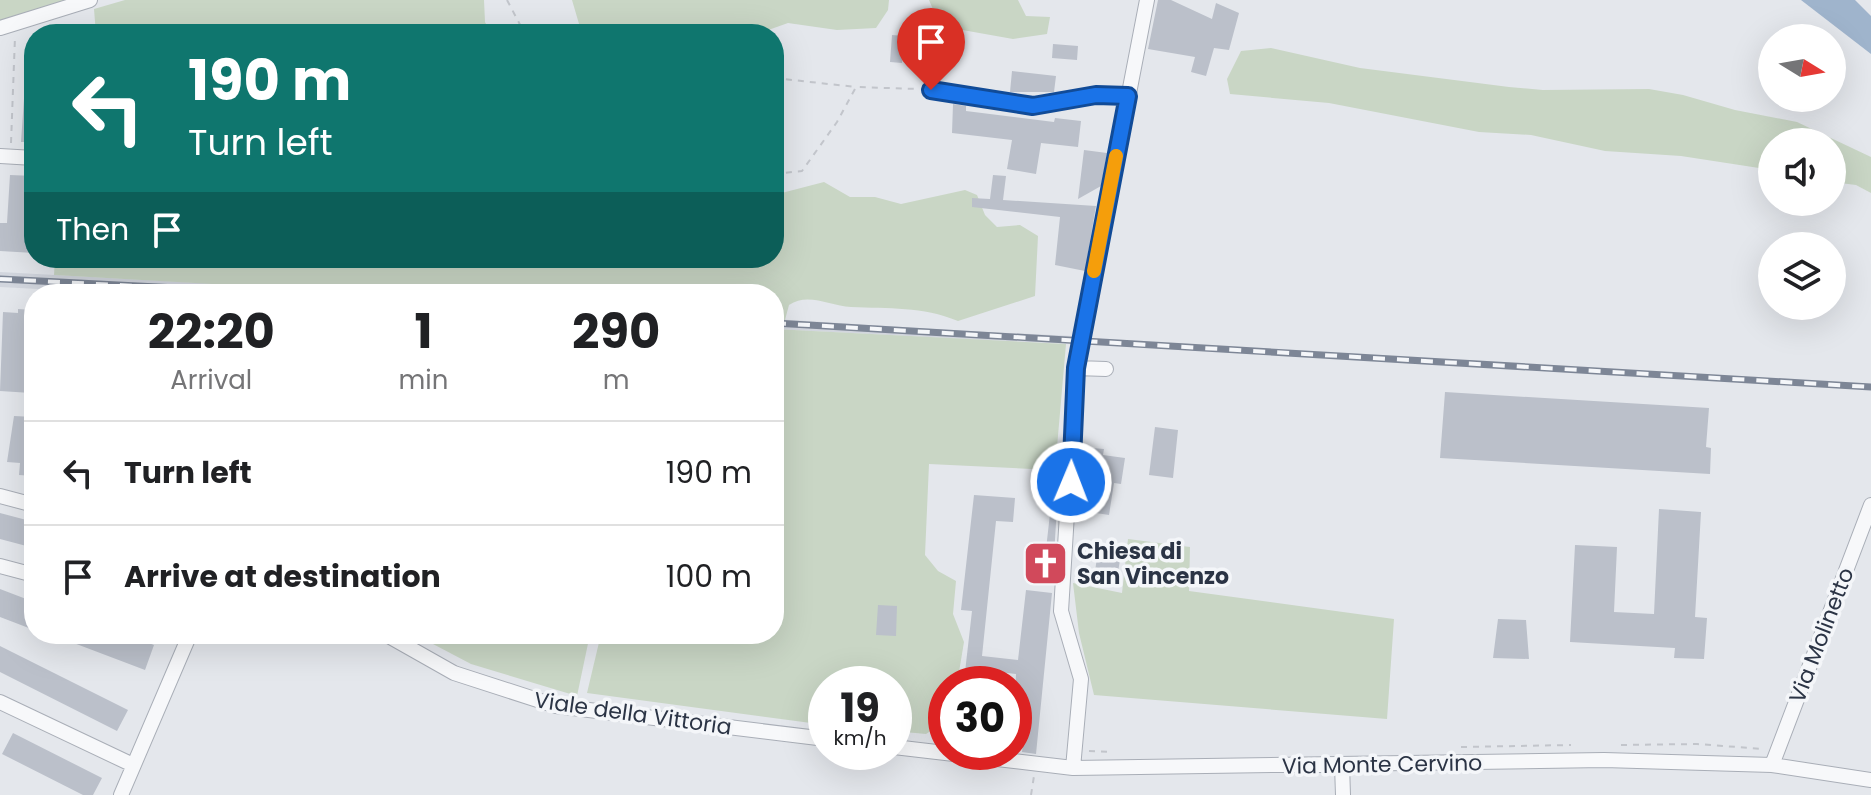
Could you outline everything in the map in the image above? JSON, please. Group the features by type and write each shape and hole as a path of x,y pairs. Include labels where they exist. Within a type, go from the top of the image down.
{"street":[{"path":"0,28 90,0"},
{"path":"1073,768 1081,679 1061,611 1076,368 1147,0"},
{"path":"931,90 1033,106 1096,95 1128,96"},
{"path":"1076,368 1106,369"},
{"path":"0,496 24,502"},
{"name":"Via Molinetto","path":"1772,765 1871,505"},
{"path":"0,566 24,572"},
{"path":"121,795 186,644"},
{"name":"Viale della Vittoria","path":"403,644 454,673 556,706 808,736"},
{"path":"0,702 133,765"},
{"name":"Via Monte Cervino","path":"912,749 1073,768 1604,760 1772,765 1871,780"},
{"path":"1342,765 1343,795"}],"path":[{"path":"507,0 520,24"},
{"path":"5,156 15,32"},
{"path":"784,79 856,87 931,90"},
{"path":"784,173 802,171 837,122 856,87"},
{"path":"1031,795 1036,764"}],"shaded area":[{"path":"0,272 213,284 24,284 24,288 0,287"},
{"path":"784,320 1073,336 1072,344 784,330"}],"green space":[{"path":"0,0 73,0 0,23"},
{"path":"125,0 484,0 486,24 95,24 94,9"},
{"path":"572,0 889,0 888,10 876,28 837,30 788,23 579,24"},
{"path":"929,0 1018,0 1026,16 1050,17 1047,34 1013,39 940,26"},
{"path":"1271,48 1360,68 1509,87 1543,90 1649,89 1797,122 1810,128 1758,128 1758,168 1681,156 1605,151 1531,135 1479,132 1329,103 1230,94 1227,79 1241,51"},
{"path":"1846,145 1871,157 1871,193 1846,184"},
{"path":"824,182 850,197 875,197 901,204 965,190 977,195 985,215 997,227 1020,225 1038,236 1035,296 958,321 918,311 851,307 804,300 789,305 785,320 784,284 213,284 54,275 54,268 784,268 784,192"},
{"path":"784,330 1066,344 1055,470 929,464 925,555 938,571 956,581 953,614 964,642 960,666 928,666 928,733 912,733 912,666 808,666 808,723 587,693 599,644 784,644"},
{"path":"1128,539 1190,547 1189,591 1394,619 1387,719 1094,695 1079,633 1073,583 1122,593"},
{"path":"433,644 588,644 577,696 471,664"}],"water":[{"path":"1801,0 1855,0 1871,16 1871,54 1846,35 1846,24 1832,24"}],"building":[{"path":"1158,0 1171,0 1212,19 1216,3 1239,13 1229,50 1214,48 1206,76 1191,72 1195,57 1148,49"},
{"path":"892,35 904,36 902,63 890,62"},
{"path":"1053,44 1078,46 1077,60 1052,58"},
{"path":"1012,71 1056,76 1054,92 1010,92"},
{"path":"24,98 24,142 21,142"},
{"path":"953,104 966,106 966,111 1054,122 1055,118 1081,121 1078,147 1041,143 1036,174 1007,169 1012,140 952,133"},
{"path":"1084,150 1107,153 1101,186 1078,199"},
{"path":"10,175 24,176 24,252 0,251 0,223 7,223"},
{"path":"993,175 1006,176 1003,200 1096,206 1085,271 1055,265 1060,217 972,207 972,198 990,199"},
{"path":"18,309 24,309 24,393 0,391 3,312 18,313"},
{"path":"1445,392 1709,408 1706,447 1711,448 1710,474 1440,458"},
{"path":"14,416 24,416 24,475 19,475 20,463 7,462"},
{"path":"1155,427 1178,430 1173,478 1149,475"},
{"path":"1092,448 1104,449 1103,455 1125,458 1121,484 1114,483 1109,515 1083,511"},
{"path":"974,495 1015,498 1013,522 996,521 982,656 1018,660 1026,590 1052,593 1036,754 1032,753 1032,666 966,666 972,611 961,610"},
{"path":"1051,505 1057,506 1053,573 1031,570 1033,557 1045,558"},
{"path":"1659,509 1701,512 1695,617 1707,618 1704,659 1674,658 1675,648 1570,642 1575,545 1617,547 1614,612 1654,614"},
{"path":"0,513 24,519 24,545 0,539"},
{"path":"1098,551 1121,554 1116,584 1094,578"},
{"path":"0,589 24,598 24,626 0,617"},
{"path":"878,605 897,606 896,636 876,635"},
{"path":"1498,619 1526,620 1529,659 1493,658"},
{"path":"76,644 154,645 145,670"},
{"path":"0,646 128,710 117,731 0,672"},
{"path":"13,733 102,778 93,795 83,795 2,754"}],"railway":[{"path":"0,279 98,284"},
{"path":"784,324 1871,387"}],"slow traffic":[{"path":"1094,271 1116,156"}],"place":[{"name":"Chiesa di San Vincenzo","path":"1046,564"}],"route":[{"path":"931,90 1033,106 1096,95 1128,96 1080,340 1071,482"}]}
